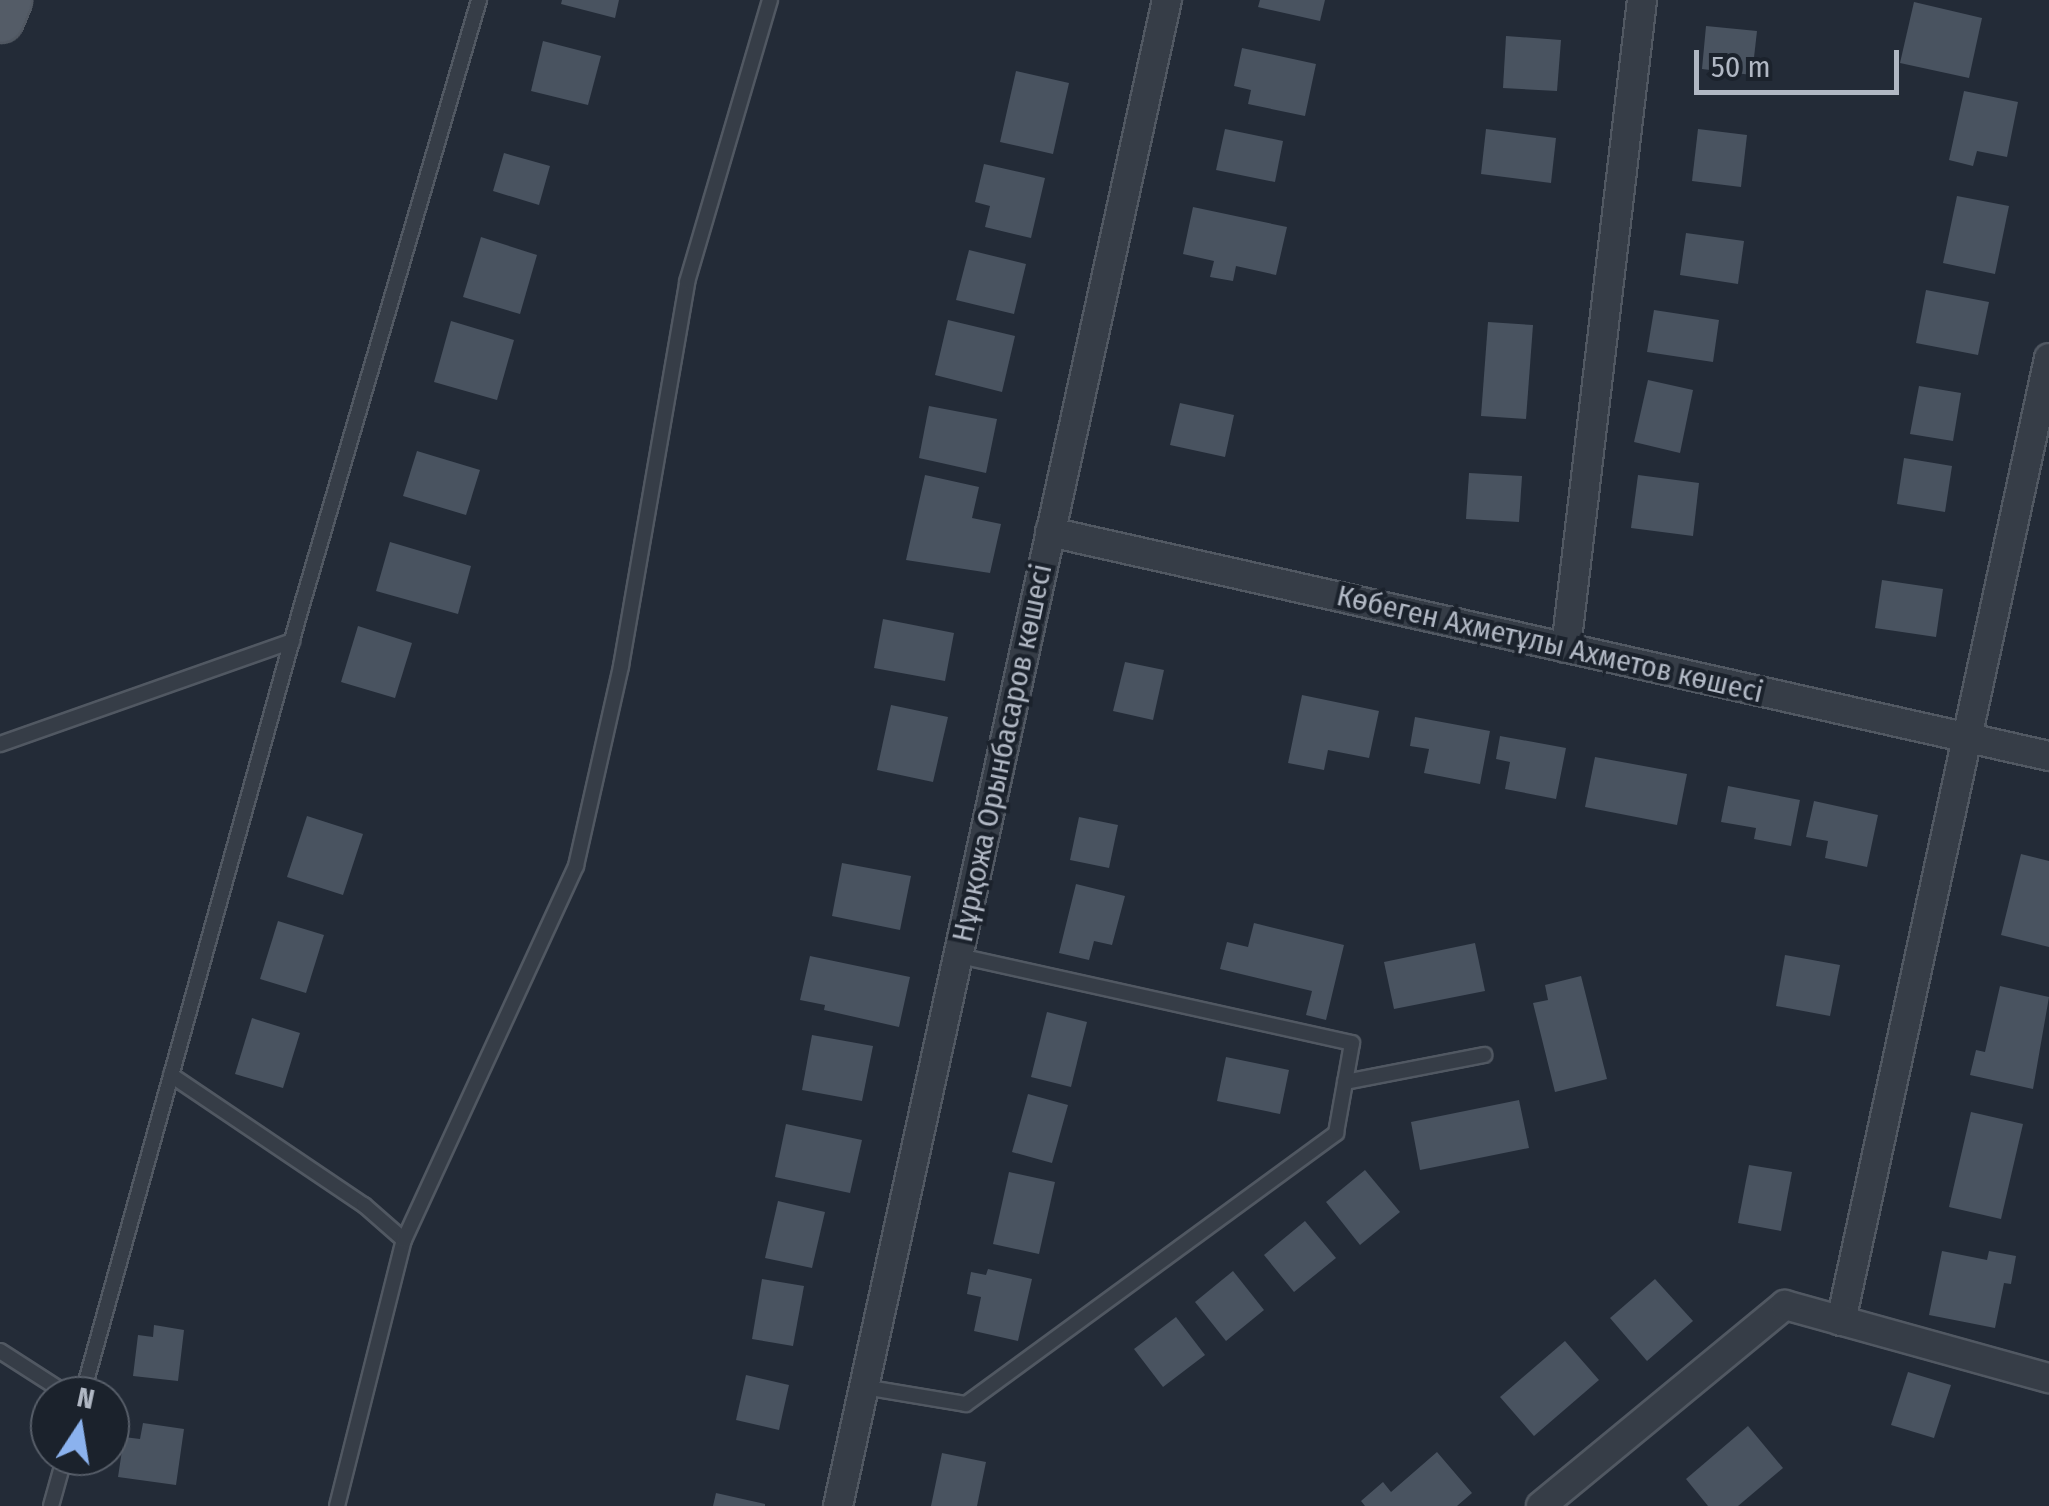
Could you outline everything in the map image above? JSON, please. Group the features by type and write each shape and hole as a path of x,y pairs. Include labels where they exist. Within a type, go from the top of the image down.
{"main road":[{"path":"0,19 8,0"}],"street":[{"name":"Нұрқожа Орынбасаров көшесі","path":"838,1506 1167,0"},
{"path":"1566,648 1642,0"},
{"path":"1842,1321 2049,358"},
{"name":"Көбеген Ахметұлы Ахметов көшесі","path":"1050,532 2049,756"},
{"path":"1541,1506 1786,1306 2049,1378"}],"lane":[{"path":"88,1376 292,640 478,0"},
{"path":"337,1506 404,1240 576,866 620,666 688,282 770,0"},
{"path":"0,744 292,640"},
{"path":"864,1387 966,1404 1336,1134 1352,1043 958,956"},
{"path":"1345,1082 1484,1056"},
{"path":"171,1075 364,1205 404,1240"},
{"path":"0,1351 39,1376"},
{"path":"51,1506 59,1476"}],"building":[{"path":"562,0 619,0 615,18 561,4"},
{"path":"1260,0 1325,0 1320,21 1258,7"},
{"path":"1914,2 1982,18 1969,78 1900,63"},
{"path":"1706,26 1757,31 1752,75 1702,69"},
{"path":"1506,36 1561,40 1557,91 1503,88"},
{"path":"543,41 601,56 588,105 531,91"},
{"path":"1242,48 1316,64 1305,116 1248,104 1251,90 1234,86"},
{"path":"1016,71 1069,83 1053,154 1000,142"},
{"path":"1964,91 2018,102 2007,157 1977,151 1973,166 1949,160"},
{"path":"1225,129 1283,141 1275,182 1216,170"},
{"path":"1486,129 1556,138 1551,183 1481,174"},
{"path":"1698,129 1747,135 1741,187 1692,181"},
{"path":"504,153 550,166 539,205 493,191"},
{"path":"984,164 1045,178 1031,238 985,227 990,206 975,202"},
{"path":"1957,196 2009,206 1995,274 1943,263"},
{"path":"1193,207 1287,227 1276,275 1236,266 1233,281 1210,277 1214,261 1183,254"},
{"path":"1686,233 1744,241 1738,284 1680,275"},
{"path":"481,237 537,255 520,314 463,297"},
{"path":"969,250 1026,264 1014,314 956,300"},
{"path":"1926,290 1989,302 1978,355 1916,343"},
{"path":"1654,310 1719,320 1713,362 1647,352"},
{"path":"948,320 1015,336 1002,392 935,375"},
{"path":"451,321 514,340 497,400 434,382"},
{"path":"1488,322 1533,325 1526,419 1481,416"},
{"path":"1648,380 1693,390 1680,453 1634,442"},
{"path":"1919,386 1961,393 1953,441 1910,434"},
{"path":"1180,403 1234,415 1225,457 1170,445"},
{"path":"929,406 997,419 986,473 919,458"},
{"path":"417,451 480,470 466,515 403,496"},
{"path":"1904,458 1952,466 1945,512 1897,504"},
{"path":"1469,473 1522,476 1519,522 1466,519"},
{"path":"925,475 979,487 972,518 1001,524 990,573 906,560"},
{"path":"1638,475 1699,483 1693,536 1631,528"},
{"path":"390,542 471,566 458,614 376,591"},
{"path":"1882,580 1943,589 1936,637 1875,628"},
{"path":"883,619 954,633 945,681 874,668"},
{"path":"358,626 412,643 395,698 341,682"},
{"path":"1125,662 1164,670 1153,720 1113,711"},
{"path":"1302,695 1379,711 1369,758 1328,750 1324,770 1288,763"},
{"path":"891,705 948,717 933,782 877,770"},
{"path":"1415,717 1490,731 1480,784 1424,773 1429,749 1410,746"},
{"path":"1500,736 1566,748 1556,799 1505,789 1510,762 1496,759"},
{"path":"1595,757 1687,774 1677,825 1585,807"},
{"path":"1728,786 1800,800 1791,846 1754,839 1756,828 1721,822"},
{"path":"1814,801 1878,815 1867,867 1825,858 1828,841 1806,837"},
{"path":"307,816 363,834 343,895 287,877"},
{"path":"1079,817 1118,825 1109,868 1070,860"},
{"path":"2021,854 2049,861 2049,947 2001,935"},
{"path":"842,863 911,876 900,930 832,916"},
{"path":"1076,884 1125,896 1112,945 1094,941 1089,960 1059,953"},
{"path":"278,921 324,935 306,993 260,979"},
{"path":"1254,923 1344,945 1326,1020 1306,1015 1312,991 1220,969 1227,942 1248,947"},
{"path":"1475,943 1485,991 1394,1009 1384,962"},
{"path":"1785,955 1840,965 1830,1016 1776,1006"},
{"path":"810,956 910,977 899,1027 824,1010 825,1005 800,1000"},
{"path":"1581,976 1607,1079 1555,1092 1533,1003 1548,1000 1545,985"},
{"path":"2000,986 2049,997 2033,1089 1970,1075 1976,1050 1985,1052"},
{"path":"1047,1012 1087,1022 1071,1087 1031,1077"},
{"path":"252,1018 300,1033 283,1088 235,1074"},
{"path":"812,1035 873,1046 862,1101 802,1090"},
{"path":"1226,1057 1289,1070 1280,1114 1217,1101"},
{"path":"1028,1094 1068,1105 1052,1163 1012,1152"},
{"path":"1519,1100 1529,1148 1420,1170 1411,1122"},
{"path":"1971,1112 2023,1124 2001,1219 1949,1207"},
{"path":"786,1124 862,1140 850,1193 775,1177"},
{"path":"1749,1165 1792,1172 1781,1231 1738,1223"},
{"path":"1365,1170 1400,1212 1360,1245 1326,1202"},
{"path":"1009,1172 1055,1182 1039,1254 993,1244"},
{"path":"778,1201 825,1212 812,1268 765,1258"},
{"path":"1305,1221 1336,1258 1294,1292 1264,1255"},
{"path":"1942,1251 1987,1260 1989,1251 2016,1256 2011,1284 2004,1283 1995,1328 1929,1315"},
{"path":"988,1269 1032,1279 1018,1341 974,1331 981,1297 967,1294 971,1272 986,1275"},
{"path":"1233,1271 1264,1310 1226,1341 1195,1302"},
{"path":"762,1279 804,1286 793,1346 752,1339"},
{"path":"1655,1279 1693,1321 1647,1361 1610,1318"},
{"path":"1176,1317 1205,1355 1163,1387 1134,1349"},
{"path":"154,1325 184,1330 178,1381 133,1376 138,1335 153,1337"},
{"path":"1565,1341 1599,1380 1534,1436 1500,1397"},
{"path":"1908,1372 1951,1385 1934,1438 1891,1425"},
{"path":"746,1375 789,1385 779,1430 736,1420"},
{"path":"143,1423 184,1429 176,1485 118,1477 130,1476 130,1438 140,1439"},
{"path":"1748,1426 1783,1468 1738,1506 1708,1506 1686,1479"},
{"path":"1437,1452 1472,1493 1457,1506 1365,1506 1361,1501 1383,1482 1391,1492"},
{"path":"942,1453 986,1462 977,1506 931,1506"},
{"path":"716,1493 765,1504 765,1506 713,1506"}]}
